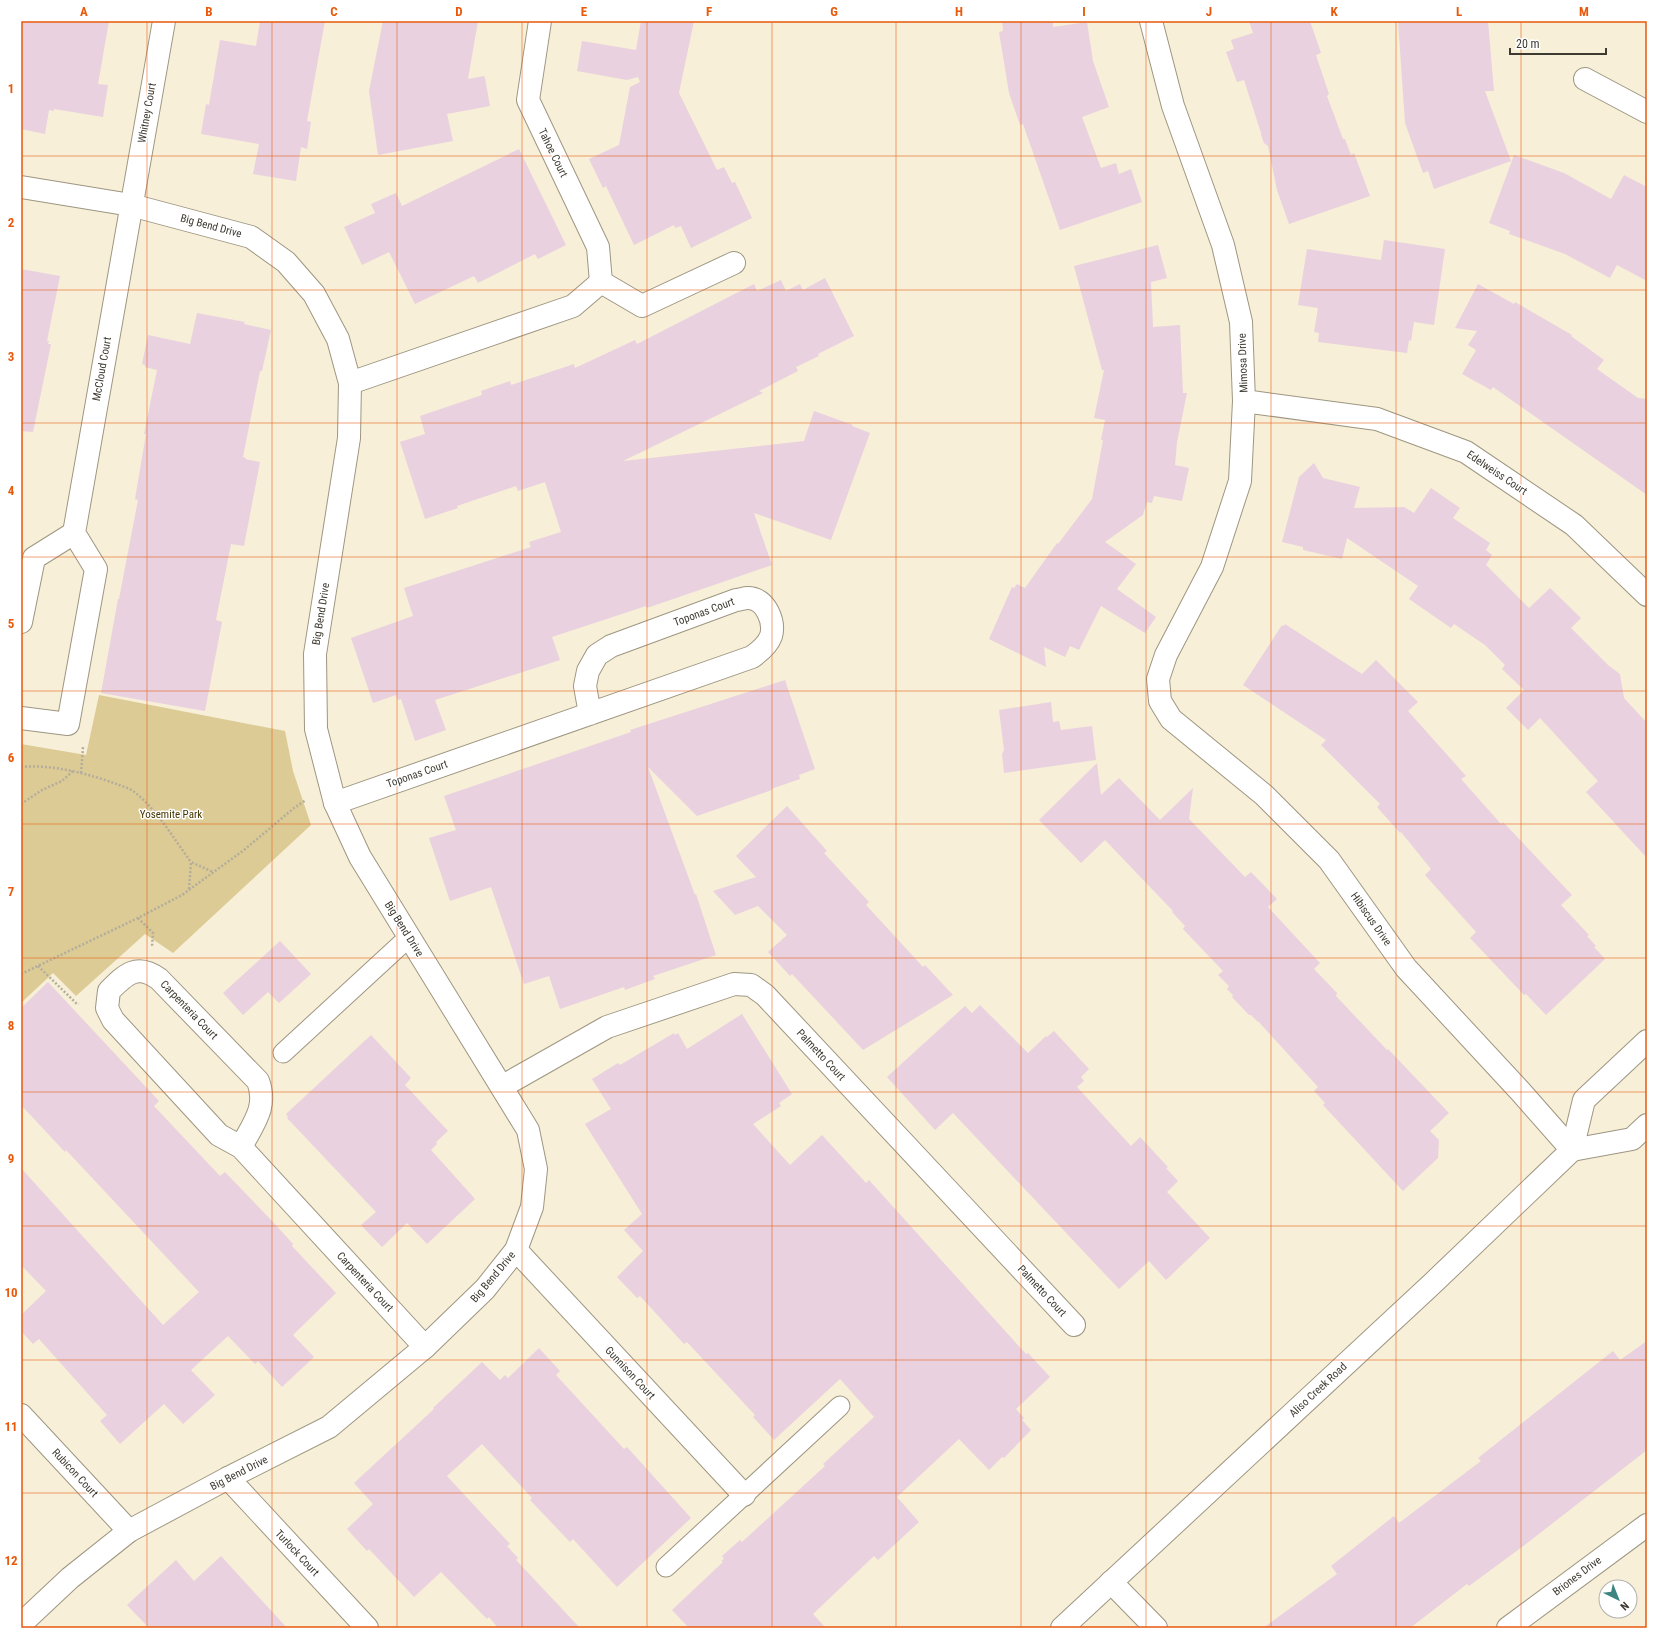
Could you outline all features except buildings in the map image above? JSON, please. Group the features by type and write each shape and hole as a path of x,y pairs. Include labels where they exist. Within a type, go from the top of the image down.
{"street":[{"name":"Whitney Court","path":"131,205 164,21"},
{"name":"Tahoe Court","path":"540,21 528,100 598,247 600,282"},
{"name":"Mimosa Drive","path":"1151,21 1173,106 1225,253 1241,322 1244,401 1240,482 1212,567 1166,655 1158,679 1160,701"},
{"path":"1585,79 1647,112"},
{"name":"Big Bend Drive","path":"21,186 131,205 251,237 286,262 314,294 335,332 350,383 349,438 315,654 316,729 332,794 360,857 503,1086 528,1130 536,1169 532,1207 516,1250 485,1289 425,1347 329,1427 228,1478 129,1531 70,1578 21,1624"},
{"name":"McCloud Court","path":"74,533 131,205"},
{"path":"350,383 573,306 600,282 642,306 734,263"},
{"name":"Edelweiss Court","path":"1244,401 1377,419 1466,452 1574,524 1647,595"},
{"path":"21,622 34,558 74,533 96,569 68,724 21,718"},
{"name":"Toponas Court","path":"332,794 590,714 752,657 763,648 770,638 772,625 768,612 761,602 749,598 736,600 611,646 597,655 588,671 585,686 590,714"},
{"name":"Hibiscus Drive","path":"1160,701 1171,719 1264,795 1329,860 1406,968 1520,1091 1572,1150"},
{"name":"Carpenteria Court","path":"241,1147 261,1107 262,1092 258,1081 187,1007 150,972 139,970 122,978 109,991 107,1008 113,1020 220,1135 241,1147 425,1347"},
{"name":"Palmetto Court","path":"503,1086 607,1027 734,984 751,985 765,996 1074,1325"},
{"path":"1647,1041 1584,1100 1572,1150 1632,1139 1647,1125"},
{"name":"Aliso Creek Road","path":"1062,1628 1433,1283 1572,1150"},
{"name":"Gunnison Court","path":"516,1250 744,1495"},
{"name":"Rubicon Court","path":"21,1415 129,1531"},
{"name":"Turlock Court","path":"228,1478 367,1628"},
{"name":"Briones Drive","path":"1508,1628 1647,1525"},
{"path":"1111,1582 1156,1628"}],"lane":[{"path":"283,1053 409,937"},
{"path":"666,1567 840,1406"}],"path":[{"path":"21,767 30,766 73,771 107,780 132,790 152,809 190,862 213,872"},
{"path":"21,804 42,790 62,781 73,771"},
{"path":"21,974 138,918 189,890 244,850 294,808 332,794"},
{"path":"189,890 190,862"},
{"path":"38,966 76,1003 107,1008"}],"green space":[{"name":"Yosemite Park","path":"99,695 285,731 293,771 311,825 173,953 145,934 76,996 53,973 21,1003 21,744 86,755"}]}
